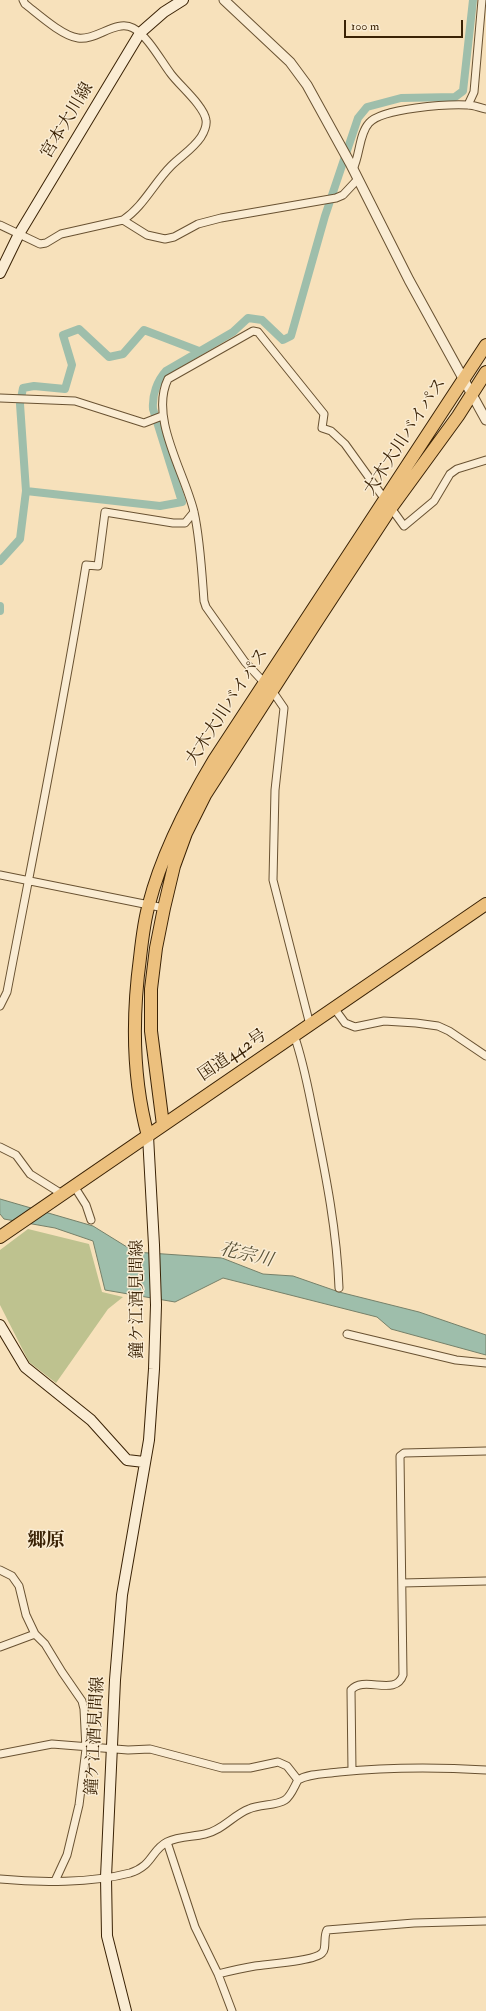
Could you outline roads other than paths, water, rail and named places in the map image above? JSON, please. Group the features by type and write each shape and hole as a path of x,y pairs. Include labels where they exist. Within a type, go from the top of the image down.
{"highway":[{"name":"大木大川バイパス","path":"163,1125 151,1031 151,989 156,948 164,908 174,866 186,833 205,795 273,692 388,504 425,438 486,345"},
{"name":"大木大川バイパス","path":"141,1141 142,1114 136,1075 134,1030 138,973 148,905 182,816 214,760 264,682 388,504 437,446 486,372"},
{"name":"国道442号","path":"0,1237 486,904"}],"main road":[{"name":"宮本大川線","path":"0,273 19,234 140,33 164,12 182,0"},
{"name":"鐘ケ江酒見間線","path":"126,2011 107,1936 106,1877 115,1680 122,1595 149,1440 156,1305 154,1245 141,1141"},
{"path":"0,1325 25,1367 91,1420 127,1460 144,1462"}],"street":[{"path":"0,225 40,244 46,243 61,234 123,220 132,214 168,170 201,138 206,120 204,112 173,76 140,33 133,28 125,26 116,27 88,38 77,38 67,35 25,4 23,0"},
{"path":"224,0 299,72 339,143 409,280 486,420"},
{"path":"468,105 474,92 482,0"},
{"path":"351,166 358,160 363,135 368,123 376,117 408,108 468,105 486,109"},
{"path":"123,220 147,235 165,238 174,236 198,224 221,218 336,198 343,195 358,180"},
{"path":"310,1025 273,880 274,790 284,708 273,692 245,662 206,607 204,601 194,512 158,417 165,386 168,379 253,331 258,332 324,414 322,428 340,438 404,526 434,501 450,474 457,469 486,460"},
{"path":"0,398 75,401 144,422 158,417"},
{"path":"0,1006 7,992 67,681 86,565 98,566 105,512 173,523 185,523 194,512"},
{"path":"0,875 164,908"},
{"path":"334,1008 345,1023 355,1027 384,1021 438,1026 449,1031 486,1056"},
{"path":"294,1035 300,1054 323,1164 338,1257 339,1288"},
{"path":"0,1148 16,1155 30,1174 62,1194"},
{"path":"74,1186 86,1205 90,1220"},
{"path":"347,1334 456,1360 486,1363"},
{"path":"352,1771 352,1690 360,1686 395,1685 401,1681 403,1675 399,1460 401,1454 411,1452 486,1451"},
{"path":"0,1570 12,1576 19,1586 26,1615 35,1634 45,1644 82,1701 85,1720 86,1746 79,1805 67,1855 56,1881"},
{"path":"402,1583 486,1580"},
{"path":"0,1647 35,1634"},
{"path":"0,1754 40,1746 86,1746 140,1751 150,1749 222,1768 250,1768 278,1762 287,1766 298,1780"},
{"path":"0,1878 56,1881 106,1877 130,1873 142,1868 151,1860 158,1849 167,1842 178,1838 204,1834 220,1829 238,1814 250,1808 284,1801 293,1790 298,1780 310,1776 352,1771 420,1767 486,1770"},
{"path":"167,1842 196,1927 218,1974 232,2011"},
{"path":"218,1974 254,1966 307,1959 322,1954 325,1950 324,1935 328,1930 414,1923 486,1921"}],"waterway":[{"path":"26,491 160,506 182,502 153,409 154,393 160,379 166,371 233,332 248,318 262,320 283,340 291,336 325,216 358,118 367,107 401,98 455,97 463,91 473,0"},
{"path":"0,561 20,539 26,491 20,404 23,388 34,386 65,389 72,365 63,335 79,329 109,357 123,354 144,330 199,351"},
{"path":"0,606 0,611"}],"district":[{"name":"郷原","path":"46,1542"}],"water label":[{"name":"花宗川","path":"246,1256"}]}
